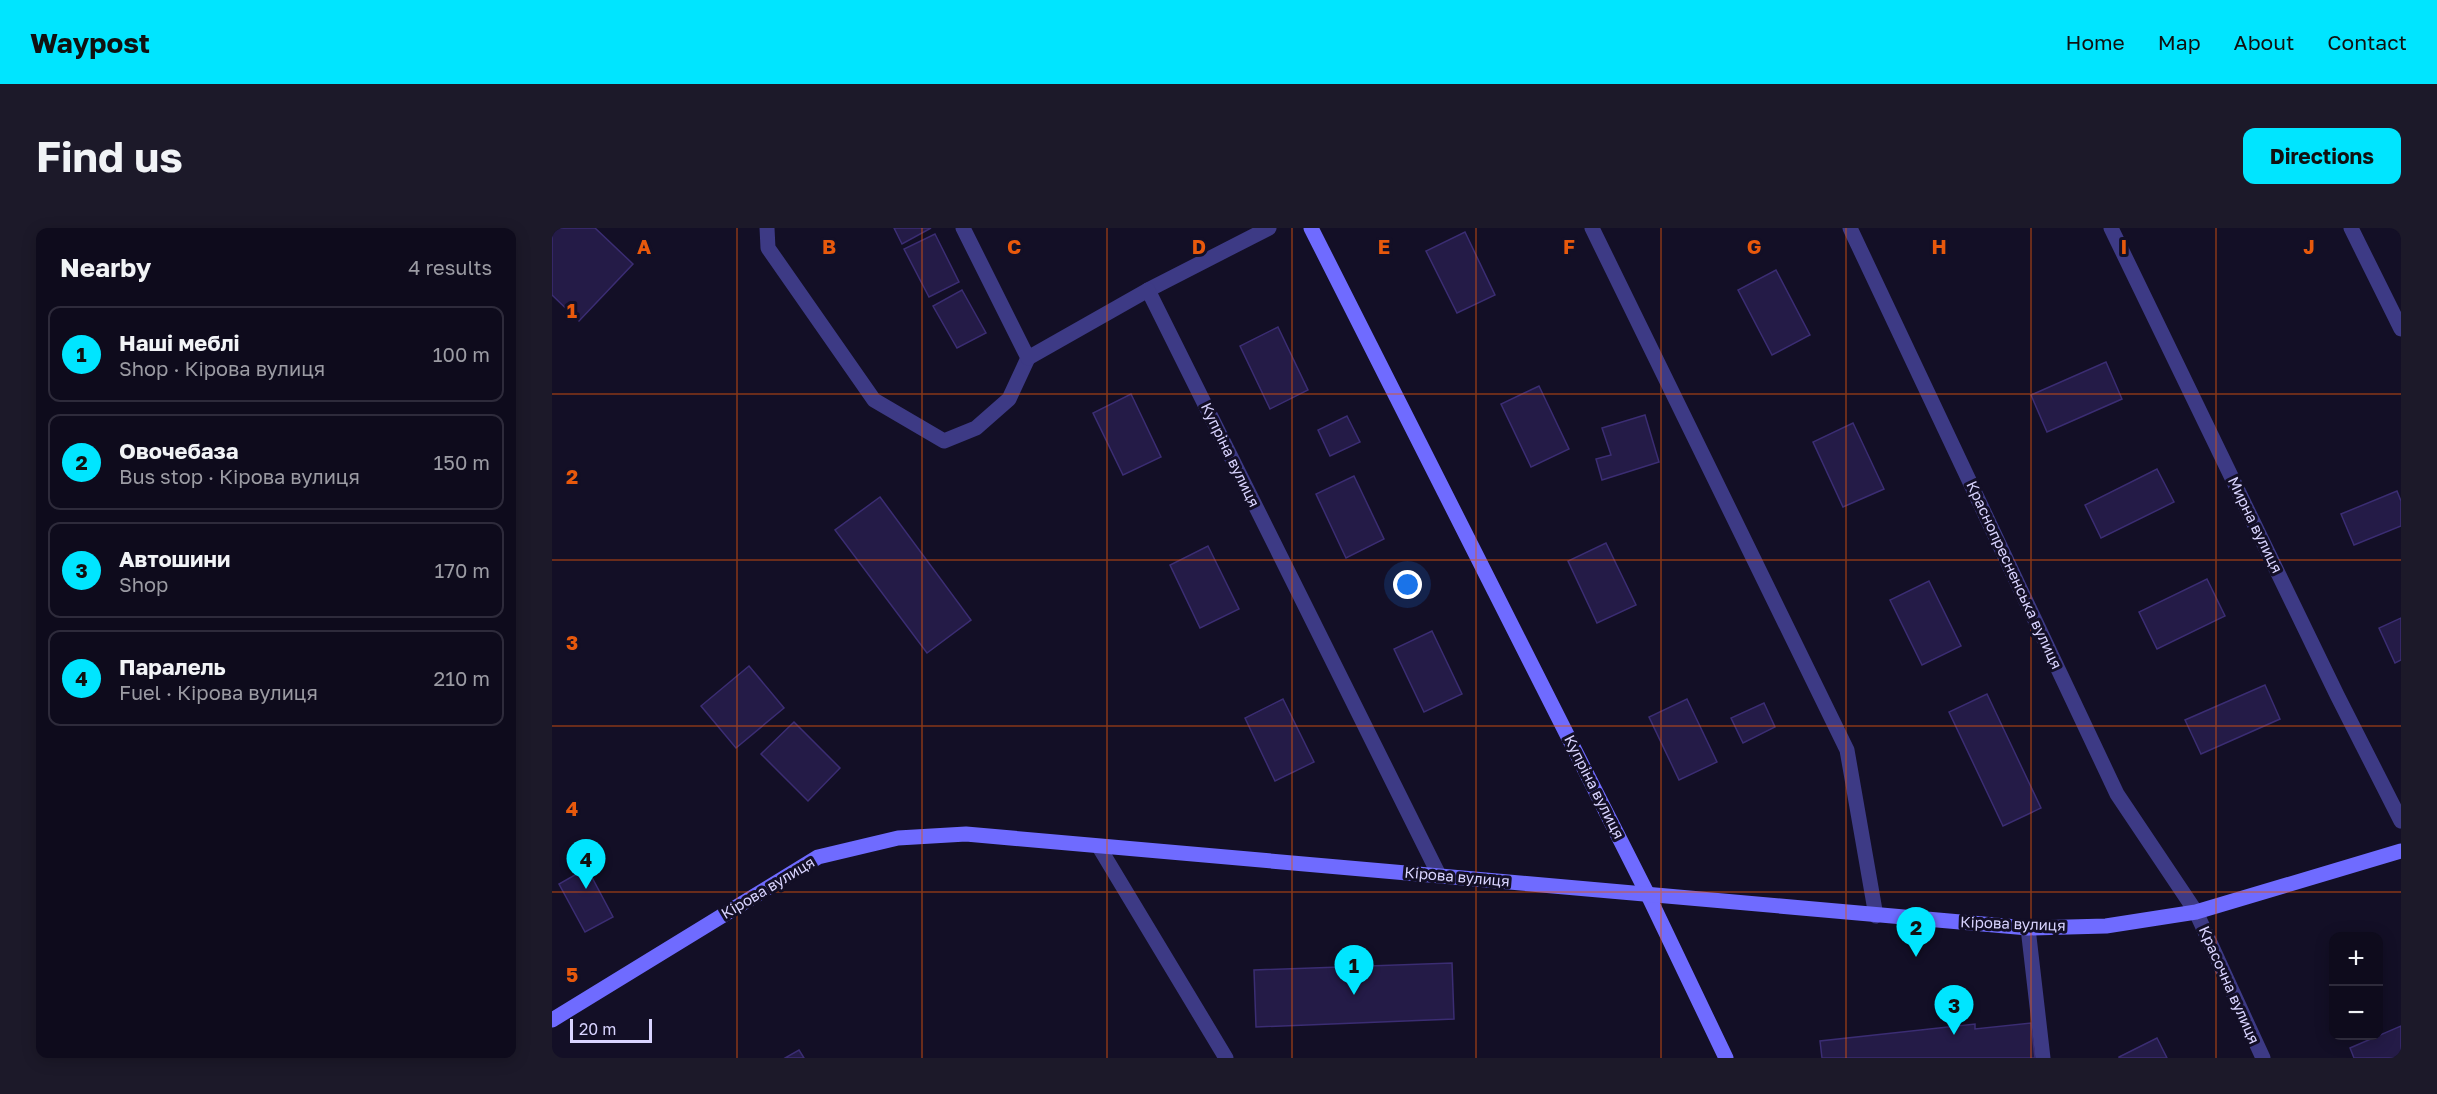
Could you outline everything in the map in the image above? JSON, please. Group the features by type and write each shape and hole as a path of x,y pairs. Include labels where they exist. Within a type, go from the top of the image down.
{"main road":[{"name":"Купріна вулиця","path":"1311,228 1648,895 1726,1058"},
{"name":"Кірова вулиця","path":"552,1020 818,857 898,838 966,834 2028,928 2106,926 2196,912 2401,851"}],"street":[{"path":"767,228 768,249 874,400 944,441 976,428 1009,399 1028,358 1148,290 1269,228"},
{"path":"963,228 1028,358"},
{"path":"1592,228 1847,750 1876,916"},
{"name":"Краснопресненська вулиця","path":"1850,228 2117,794 2196,912"},
{"name":"Мирна вулиця","path":"2111,228 2337,695 2401,821"},
{"path":"2352,228 2401,329"},
{"name":"Купріна вулиця","path":"1148,290 1439,875"},
{"path":"1099,847 1226,1058"},
{"name":"Красочна вулиця","path":"2196,912 2263,1058"},
{"path":"2028,928 2043,1058"}],"building":[{"path":"552,228 595,228 633,264 579,321 552,295"},
{"path":"894,228 931,228 902,244"},
{"path":"1465,232 1495,295 1457,313 1426,251"},
{"path":"935,234 959,282 929,297 904,249"},
{"path":"1776,270 1810,335 1772,355 1738,290"},
{"path":"962,290 986,333 957,348 933,306"},
{"path":"1278,327 1308,390 1270,409 1240,346"},
{"path":"2106,362 2122,399 2047,432 2031,395"},
{"path":"1539,386 1569,449 1531,467 1501,404"},
{"path":"1131,394 1161,457 1123,475 1093,413"},
{"path":"1645,415 1659,462 1602,480 1596,459 1611,455 1602,428"},
{"path":"1347,416 1360,442 1330,456 1318,430"},
{"path":"1853,423 1884,489 1843,507 1813,442"},
{"path":"2157,469 2174,502 2101,538 2085,505"},
{"path":"1354,476 1384,539 1346,558 1316,494"},
{"path":"2397,491 2401,501 2401,526 2354,545 2341,514"},
{"path":"880,497 971,620 927,653 835,530"},
{"path":"1606,543 1636,605 1597,623 1568,561"},
{"path":"1208,546 1239,609 1200,628 1170,565"},
{"path":"2207,579 2225,616 2157,649 2139,612"},
{"path":"1929,581 1961,646 1922,665 1890,600"},
{"path":"2401,618 2401,660 2395,663 2379,628"},
{"path":"1432,631 1462,694 1424,712 1394,649"},
{"path":"749,666 784,708 736,748 701,706"},
{"path":"2265,685 2280,719 2201,754 2185,720"},
{"path":"1987,694 2041,808 2003,826 1949,712"},
{"path":"1283,699 1314,762 1275,781 1245,718"},
{"path":"1687,699 1717,762 1679,780 1649,717"},
{"path":"1764,703 1775,727 1743,743 1731,718"},
{"path":"794,722 840,768 808,801 761,754"},
{"path":"587,868 613,917 585,932 559,884"},
{"path":"1452,963 1454,1019 1256,1027 1254,970"},
{"path":"2031,1023 2035,1058 1822,1058 1820,1041 1975,1024 1975,1029"},
{"path":"2401,1026 2401,1058 2354,1058 2350,1048 2369,1040 2383,1040 2383,1034"},
{"path":"2157,1038 2167,1058 2119,1058 2119,1057"},
{"path":"799,1050 804,1058 785,1058"}],"place":[{"name":"Паралель","path":"586,889"},
{"name":"Овочебаза","path":"1916,957"},
{"name":"Наші меблі","path":"1354,995"},
{"name":"Автошини","path":"1954,1035"}]}
